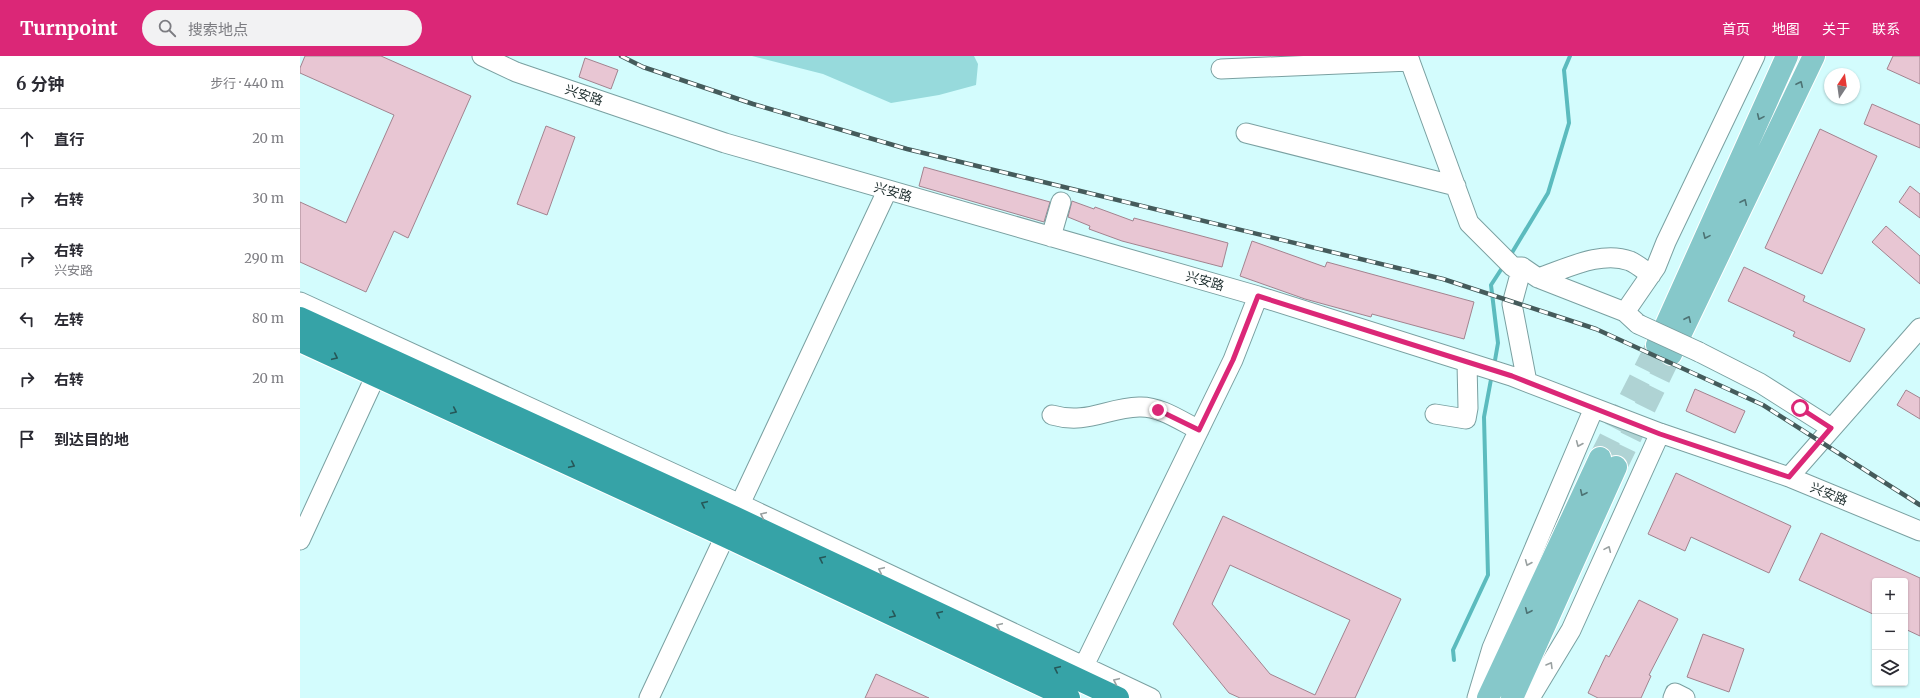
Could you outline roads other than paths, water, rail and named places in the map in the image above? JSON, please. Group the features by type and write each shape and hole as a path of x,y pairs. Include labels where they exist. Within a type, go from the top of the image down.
{"highway":[{"path":"300,318 380,366"},
{"path":"300,341 380,366 733,519 1073,689 1118,698"}],"main road":[{"path":"1787,56 1664,350 1814,56"},
{"path":"1488,698 1608,462 1512,698"}],"street":[{"name":"兴安路","path":"482,56 516,72 725,143 887,191 1258,296 1519,379 1660,434 1789,477 1920,531"},
{"path":"1631,318 1755,56"},
{"path":"1221,69 1409,58 1469,223 1512,263 1538,278 1631,318 1760,383 1831,428"},
{"path":"1246,133 1456,186"},
{"path":"649,698 887,191"},
{"path":"1051,238 1061,202"},
{"path":"1538,278 1601,257 1616,257 1631,261 1651,275"},
{"path":"1512,263 1512,304 1519,379"},
{"path":"1151,698 1073,689 1233,360 1258,296"},
{"path":"300,302 733,519"},
{"path":"1789,477 1920,328"},
{"path":"1435,414 1466,419 1471,364"},
{"path":"300,540 380,366"},
{"path":"1052,415 1068,420 1140,406 1158,410 1199,430"},
{"path":"1477,698 1492,648 1594,408"},
{"path":"1530,698 1571,630 1660,434"},
{"path":"1673,698 1675,693 1685,698"}],"waterway":[{"path":"1510,256 1548,193 1569,123 1564,70 1570,56"},
{"path":"1494,366 1498,343 1491,285 1504,265"},
{"path":"1454,660 1453,650 1488,575 1484,417 1492,374"}],"tunnel":[{"path":"1600,458 1657,345"},
{"path":"1616,467 1671,354"}],"railway":[{"path":"621,56 643,67 753,104 907,149 1443,279 1596,329 1763,405 1920,505"}]}
